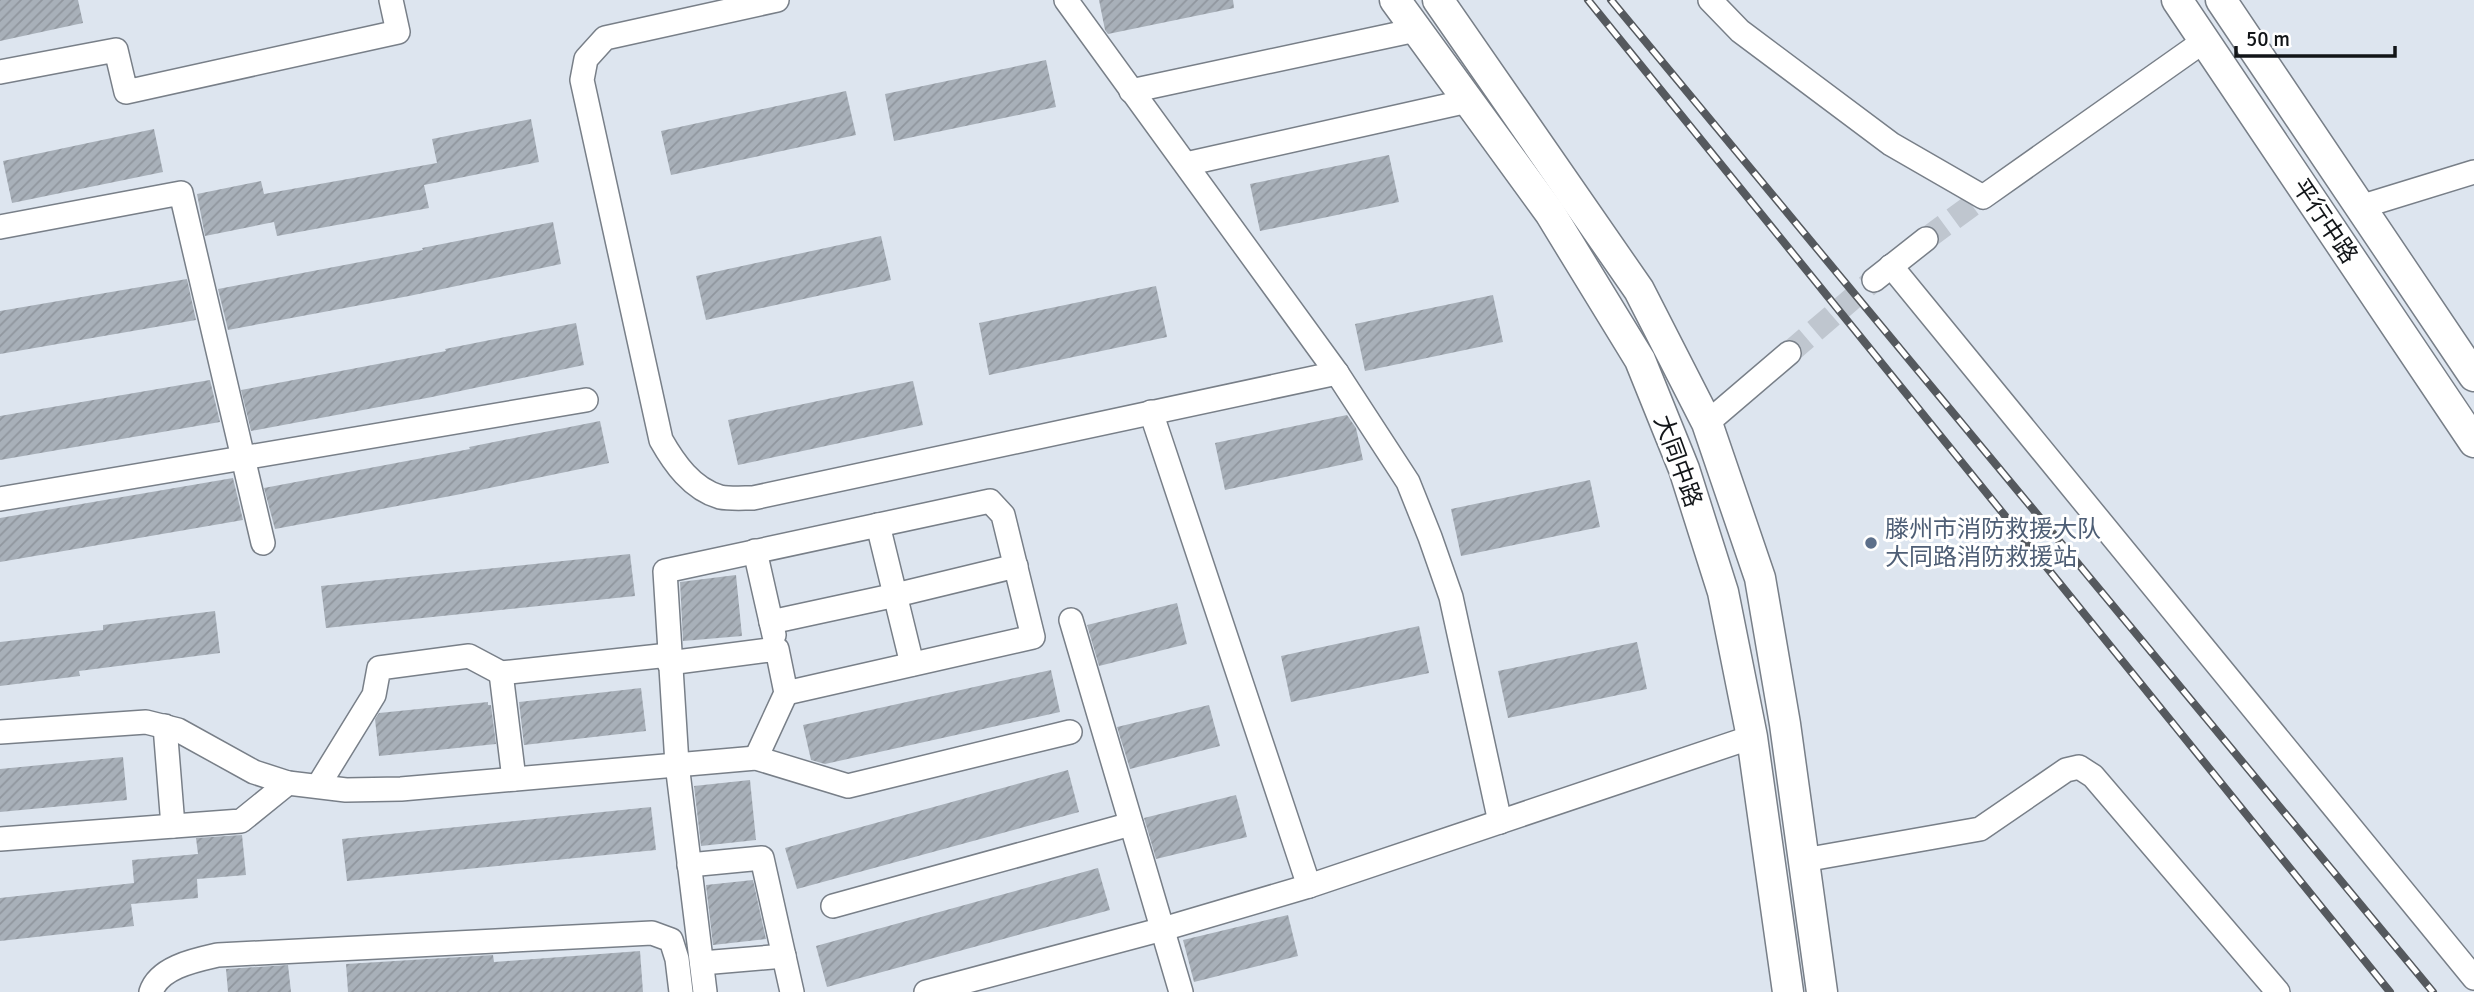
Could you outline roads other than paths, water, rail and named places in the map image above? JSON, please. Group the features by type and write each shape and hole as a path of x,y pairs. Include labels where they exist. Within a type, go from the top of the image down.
{"main road":[{"name":"大同中路","path":"1395,0 1550,214 1640,360 1684,469 1723,592 1752,737 1788,992"},
{"name":"大同中路","path":"1438,0 1639,290 1707,423 1760,578 1785,724 1822,992"},
{"name":"平行中路","path":"2177,0 2474,442"},
{"name":"平行中路","path":"2221,0 2474,376"}],"street":[{"path":"0,72 116,50 126,92 398,32 391,0"},
{"path":"778,0 605,38 586,60 582,80 661,440 675,465 692,481 719,497 753,498 1337,373"},
{"path":"1066,0 1337,373 1408,482 1451,597 1500,822"},
{"path":"1710,0 1740,31 1891,144 1983,197 2204,41"},
{"path":"1131,91 1416,30"},
{"path":"1186,164 1468,101"},
{"path":"2360,207 2474,172"},
{"path":"0,228 181,193 263,542"},
{"path":"1926,239 1883,273 2474,978"},
{"path":"1707,423 1788,353"},
{"path":"0,499 586,400"},
{"path":"1152,412 1308,886"},
{"path":"705,992 677,764 665,571 990,501 1003,515 1033,637 786,693"},
{"path":"878,525 912,664"},
{"path":"755,551 786,693 756,758"},
{"path":"771,622 1016,566"},
{"path":"1070,620 1181,992"},
{"path":"318,786 374,695 379,668 469,656 502,673 777,649"},
{"path":"502,673 514,779"},
{"path":"0,732 146,722 178,730 254,772 288,783 346,790 401,789 756,758 848,786 1070,732"},
{"path":"165,726 173,826"},
{"path":"926,992 1163,929 1308,886 1752,737"},
{"path":"1804,860 1980,829 2066,770 2079,767 2093,776 2278,992"},
{"path":"0,839 241,821 288,783"},
{"path":"833,906 1131,824"},
{"path":"689,865 762,858 792,992"},
{"path":"151,992 152,987 168,973 187,962 218,955 652,933 671,940 677,959 681,992"},
{"path":"702,964 784,956"}],"tunnel":[{"path":"1926,239 1983,197"},
{"path":"1789,353 1874,280"}],"railway":[{"path":"1588,0 2390,992"},
{"path":"1611,0 2433,992"}],"place":[{"name":"滕州市消防救援大队 大同路消防救援站","path":"1871,543"}]}
